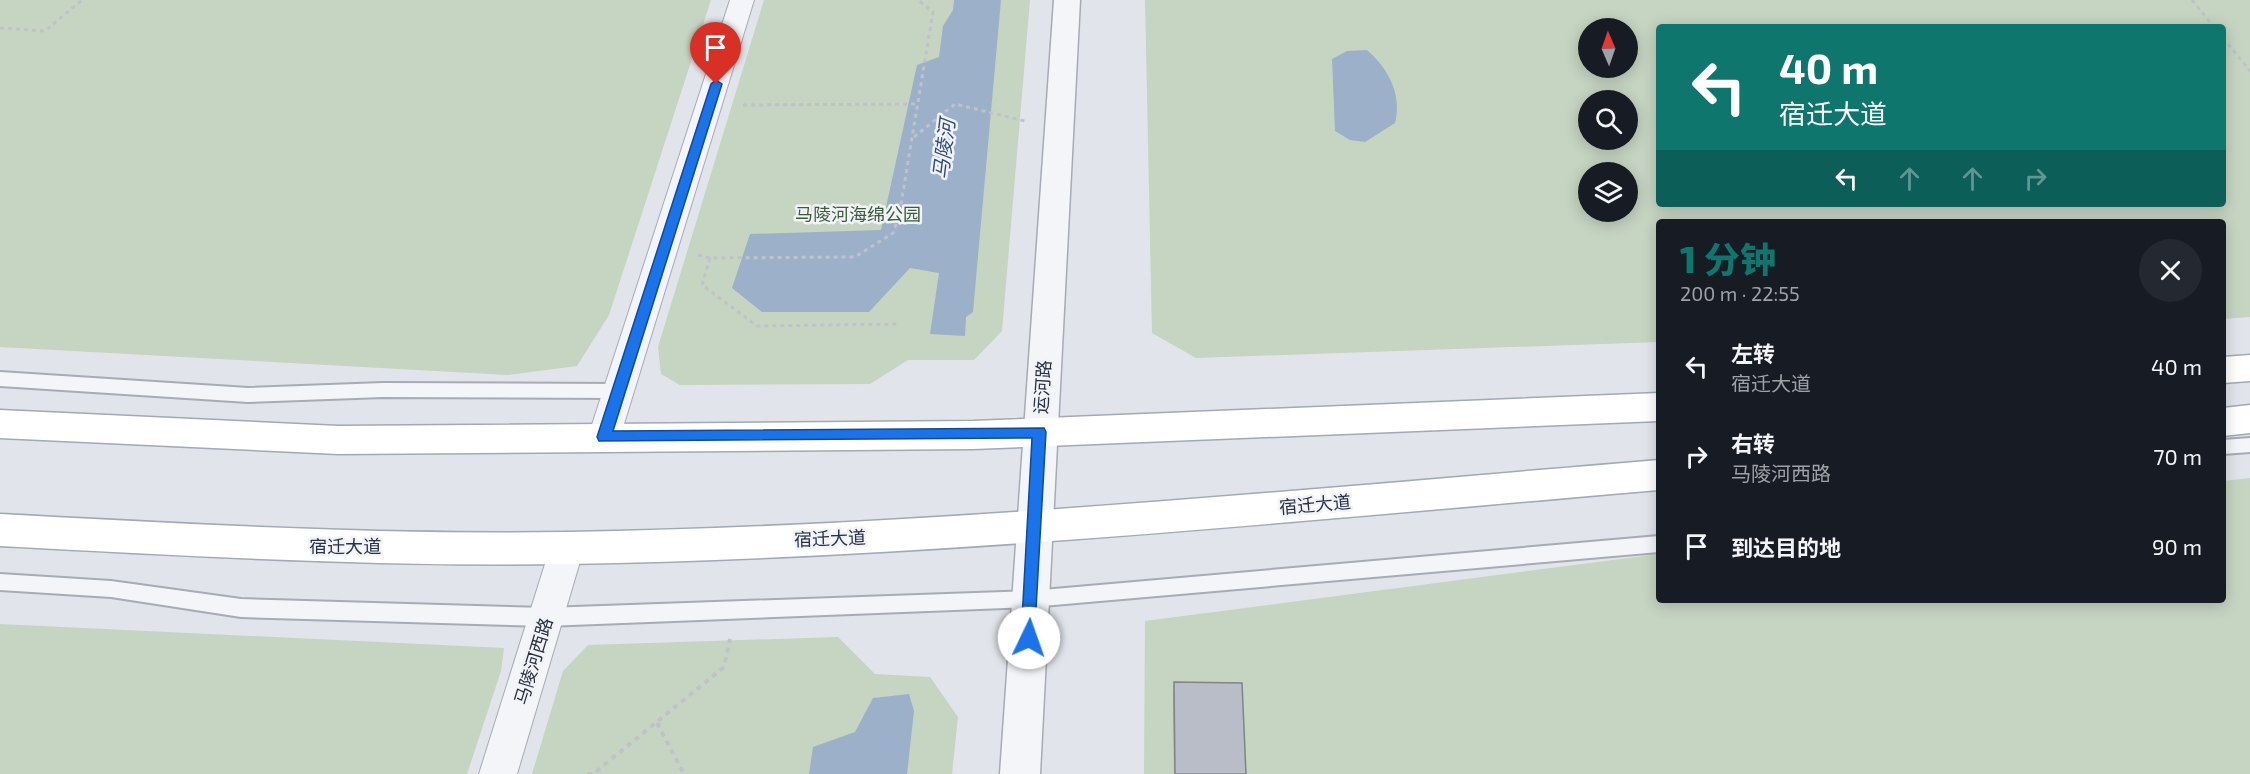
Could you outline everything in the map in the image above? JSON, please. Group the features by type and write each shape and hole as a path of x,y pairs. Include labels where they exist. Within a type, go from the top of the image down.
{"main road":[{"path":"2226,370 2250,368"},
{"path":"0,424 338,440 1039,432 1656,407"},
{"path":"2226,422 2250,419"},
{"name":"宿迁大道","path":"0,530 295,546 567,548 1035,527 1656,475"}],"street":[{"path":"604,437 742,0"},
{"name":"运河路","path":"1020,774 1066,0"},
{"name":"马陵河西路","path":"498,774 567,548"}],"lane":[{"path":"0,380 248,395 383,390 620,391"},
{"path":"2226,447 2250,445"},
{"path":"0,582 111,589 241,608 546,617 1031,599 1656,544"}],"path":[{"path":"0,28 45,31 82,0"},
{"path":"898,324 757,326 702,285 711,258 855,257 893,233 899,216 914,137 933,12 918,0"},
{"path":"2192,0 2212,24"},
{"path":"2226,42 2250,71"},
{"path":"710,105 919,104"},
{"path":"914,137 955,104 1005,116"},
{"path":"587,774 593,774 724,667 730,637"},
{"path":"657,723 684,774"}],"green space":[{"path":"0,0 711,0 609,315 577,366 508,375 0,347"},
{"name":"马陵河海绵公园","path":"764,0 1030,0 1002,331 974,360 908,360 870,384 680,385 661,374 658,347"},
{"path":"1145,0 2250,0 2250,317 2226,319 2226,219 1656,219 1656,342 1196,358 1152,333"},
{"path":"2250,478 2250,774 1144,774 1145,621 1656,554 1656,603 2226,603 2226,481"},
{"path":"0,624 504,648 501,671 467,774 0,774"},
{"path":"838,637 875,674 930,677 958,717 952,774 532,774 563,671 588,645"}],"water":[{"name":"马陵河","path":"954,0 1001,0 973,312 966,317 965,336 930,334 939,273 910,268 869,312 762,312 732,288 750,234 881,230 917,65 939,57 943,26 953,10"},
{"path":"1367,50 1382,65 1392,83 1397,102 1397,113 1395,123 1365,142 1350,140 1335,131 1332,59 1347,51"},
{"path":"909,694 914,711 907,774 809,774 813,747 855,732 873,698"}],"building":[{"path":"1174,682 1242,683 1246,774 1175,774"}],"route":[{"path":"716,84 604,437 973,435 1039,432 1029,638"}]}
